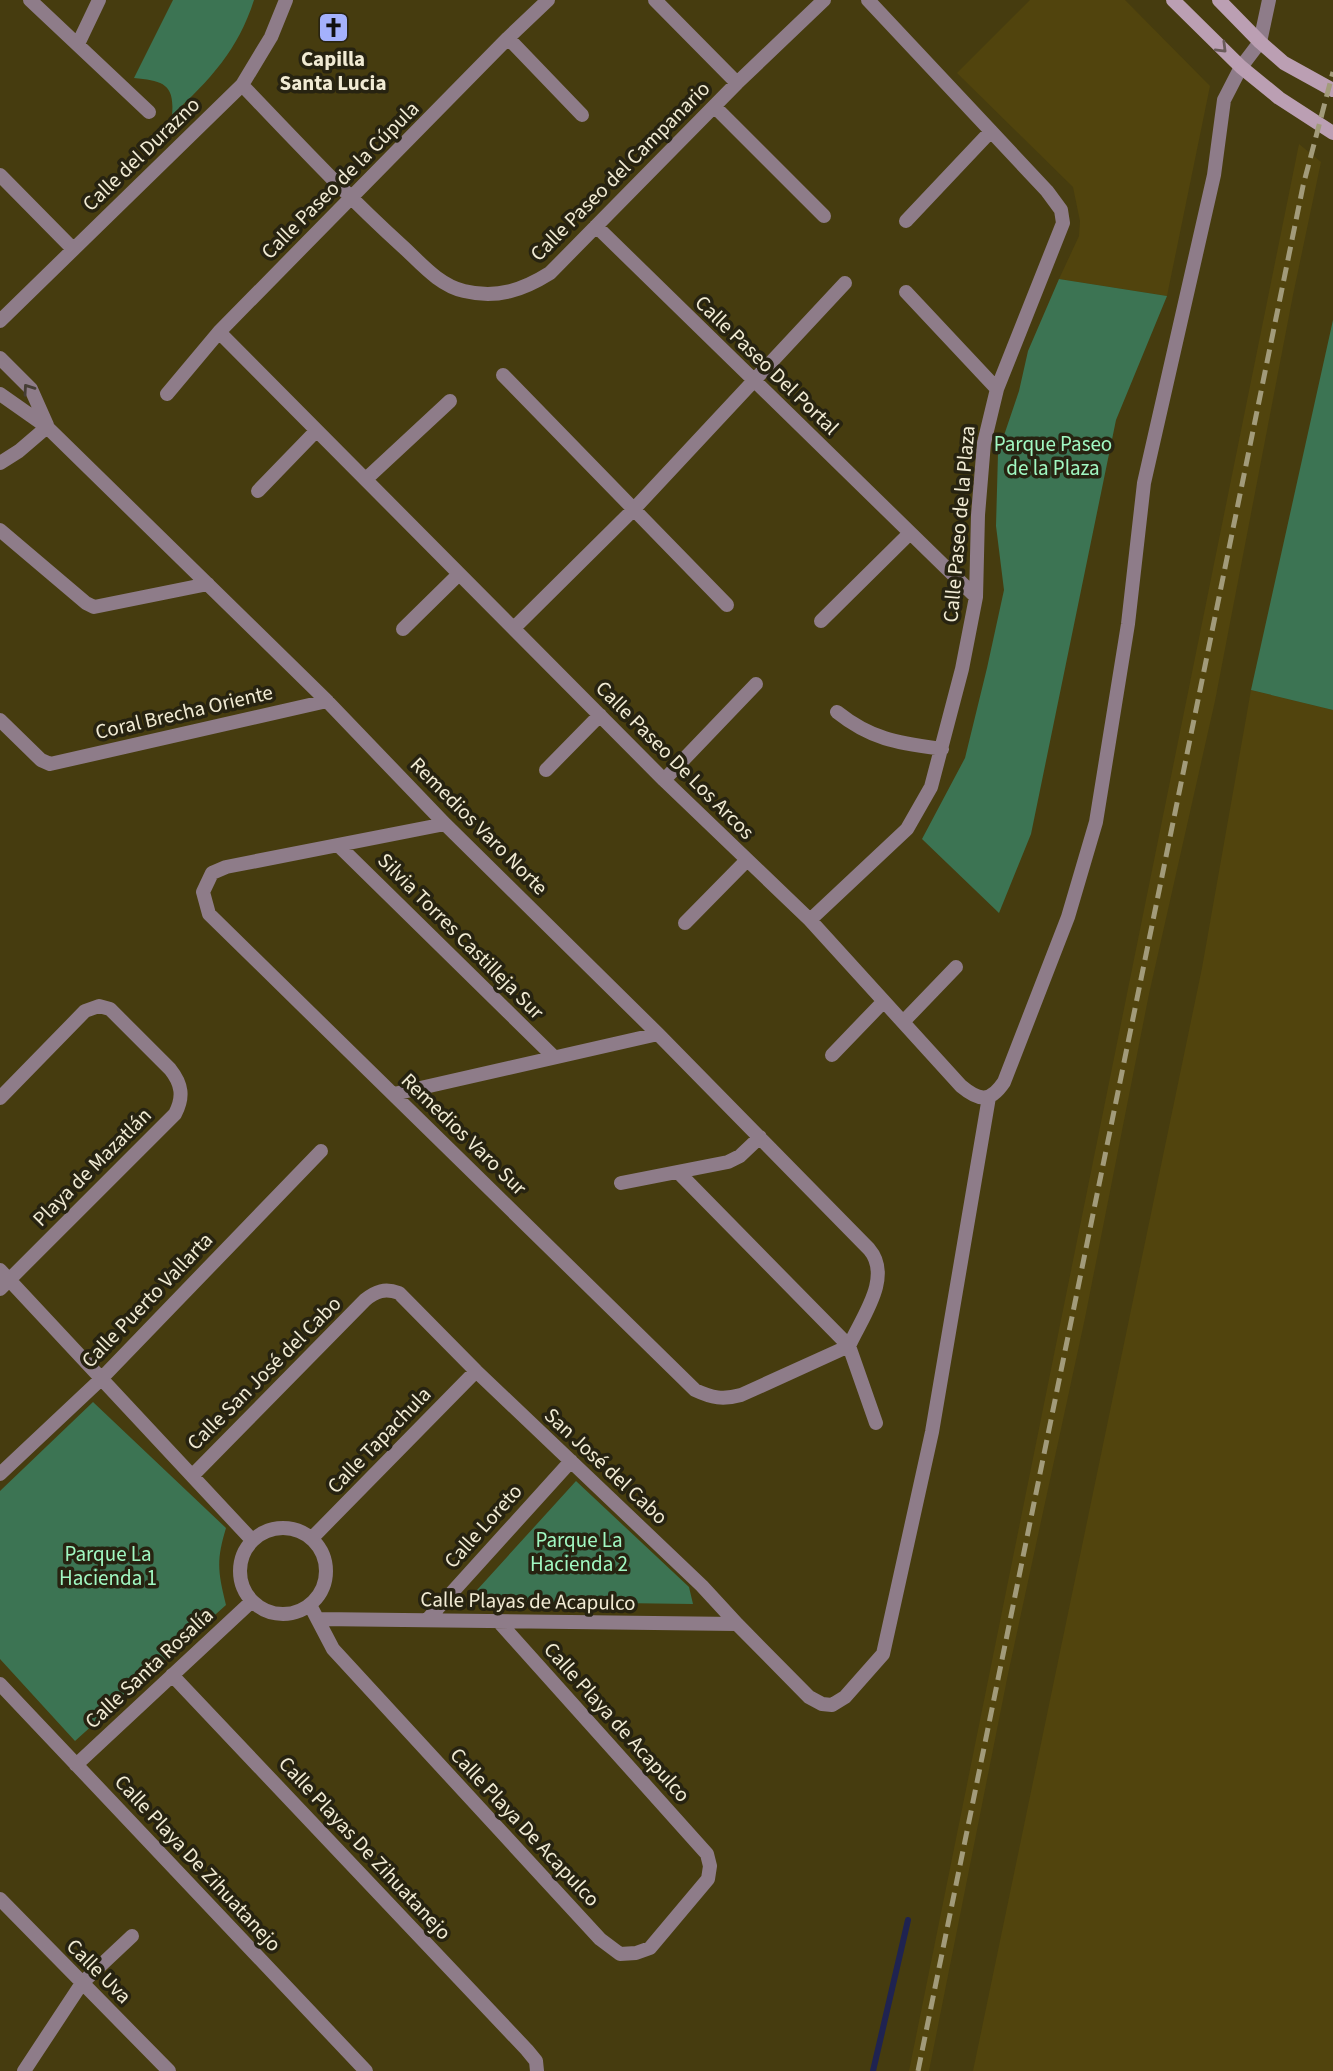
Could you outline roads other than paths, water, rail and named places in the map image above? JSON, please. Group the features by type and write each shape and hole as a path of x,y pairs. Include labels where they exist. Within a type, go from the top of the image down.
{"main road":[{"path":"1173,0 1241,66 1279,98 1333,134"},
{"path":"1219,0 1284,63 1333,90"}],"street":[{"path":"30,0 149,112"},
{"path":"78,44 99,0"},
{"name":"Calle del Durazno","path":"0,321 242,85 271,37 286,0"},
{"name":"Calle Paseo de la Cúpula","path":"167,394 219,332 548,0"},
{"path":"655,0 737,83"},
{"name":"Calle Paseo del Campanario","path":"242,85 351,199 442,282 463,291 502,294 526,288 550,273 737,83 824,0"},
{"name":"Calle Paseo de la Plaza","path":"810,920 907,829 931,787 962,669 976,597 978,515 984,443 997,389 1060,232 1063,216 1058,204 1047,191 868,0"},
{"path":"989,1097 996,1095 1003,1082 1068,917 1096,822 1128,625 1144,482 1214,175 1224,100 1241,66 1260,42 1269,0"},
{"path":"508,38 582,115"},
{"path":"715,107 824,216"},
{"path":"905,221 991,131"},
{"path":"0,175 73,249"},
{"name":"Calle Paseo Del Portal","path":"596,226 976,597"},
{"path":"514,628 634,509 845,283"},
{"path":"905,292 997,389"},
{"name":"Calle Paseo De Los Arcos","path":"219,332 664,779 810,920 961,1086 972,1095 989,1097"},
{"name":"Remedios Varo Norte","path":"0,358 31,389 47,427"},
{"path":"503,375 727,605"},
{"name":"Remedios Varo Norte","path":"0,394 47,427 327,701 445,824 760,1137 877,1259 880,1272 878,1284 849,1346"},
{"path":"366,479 450,401"},
{"path":"0,463 47,427"},
{"path":"258,491 316,430"},
{"path":"0,530 94,607 208,584"},
{"path":"821,621 909,534"},
{"path":"403,629 459,574"},
{"path":"664,779 756,684"},
{"name":"Coral Brecha Oriente","path":"0,720 41,760 50,764 327,701"},
{"path":"837,712 872,734 897,743 942,749"},
{"path":"546,770 600,715"},
{"path":"338,845 445,824"},
{"name":"Remedios Varo Sur","path":"338,845 226,867 212,873 203,891 209,914 695,1390 710,1397 725,1399 757,1390 849,1346"},
{"name":"Silvia Torres Castilleja Sur","path":"338,845 554,1057"},
{"path":"685,923 747,860"},
{"path":"903,1022 956,967"},
{"path":"832,1055 883,1002"},
{"name":"Playa de Mazatlán","path":"0,1098 76,1019 92,1008 110,1009 178,1079 181,1100 175,1114 3,1280"},
{"path":"394,1094 658,1034"},
{"name":"San José del Cabo","path":"365,1300 380,1291 399,1293 476,1371 702,1586 809,1697 822,1704 832,1705 845,1697 883,1654 932,1432 989,1097"},
{"path":"621,1183 728,1162 740,1156 760,1137"},
{"name":"Calle Puerto Vallarta","path":"0,1474 100,1380 321,1151"},
{"path":"678,1172 849,1346 876,1423"},
{"path":"3,1280 193,1475 251,1539"},
{"name":"Calle San José del Cabo","path":"193,1475 365,1300"},
{"name":"Calle Tapachula","path":"312,1538 476,1371"},
{"name":"Calle Loreto","path":"427,1620 570,1461"},
{"path":"270,1528 293,1528 312,1538 323,1553 327,1572 322,1590 310,1605 296,1612 280,1615 264,1611 251,1602 240,1582 240,1559 251,1539 270,1528"},
{"name":"Calle Santa Rosalía","path":"76,1765 251,1602"},
{"name":"Calle Playa De Acapulco","path":"310,1605 333,1650 611,1949 627,1954 643,1952 650,1948 708,1879 710,1866 704,1849"},
{"name":"Calle Playas de Acapulco","path":"318,1619 737,1624"},
{"name":"Calle Playa de Acapulco","path":"500,1623 704,1849"},
{"name":"Calle Playas De Zihuatanejo","path":"172,1675 527,2050 536,2061 537,2071"},
{"name":"Calle Playa De Zihuatanejo","path":"0,1684 366,2071"},
{"name":"Calle Uva","path":"0,1899 169,2071"},
{"path":"24,2071 82,1983 132,1936"}],"waterway":[{"path":"873,2071 908,1920"}],"railway":[{"path":"918,2071 1303,186 1333,72"}],"place":[{"name":"Capilla Santa Lucia","path":"333,27"}],"park label":[{"name":"Parque Paseo de la Plaza","path":"1053,456"},
{"name":"Parque La Hacienda 2","path":"579,1552"},
{"name":"Parque La Hacienda 1","path":"108,1566"}]}
